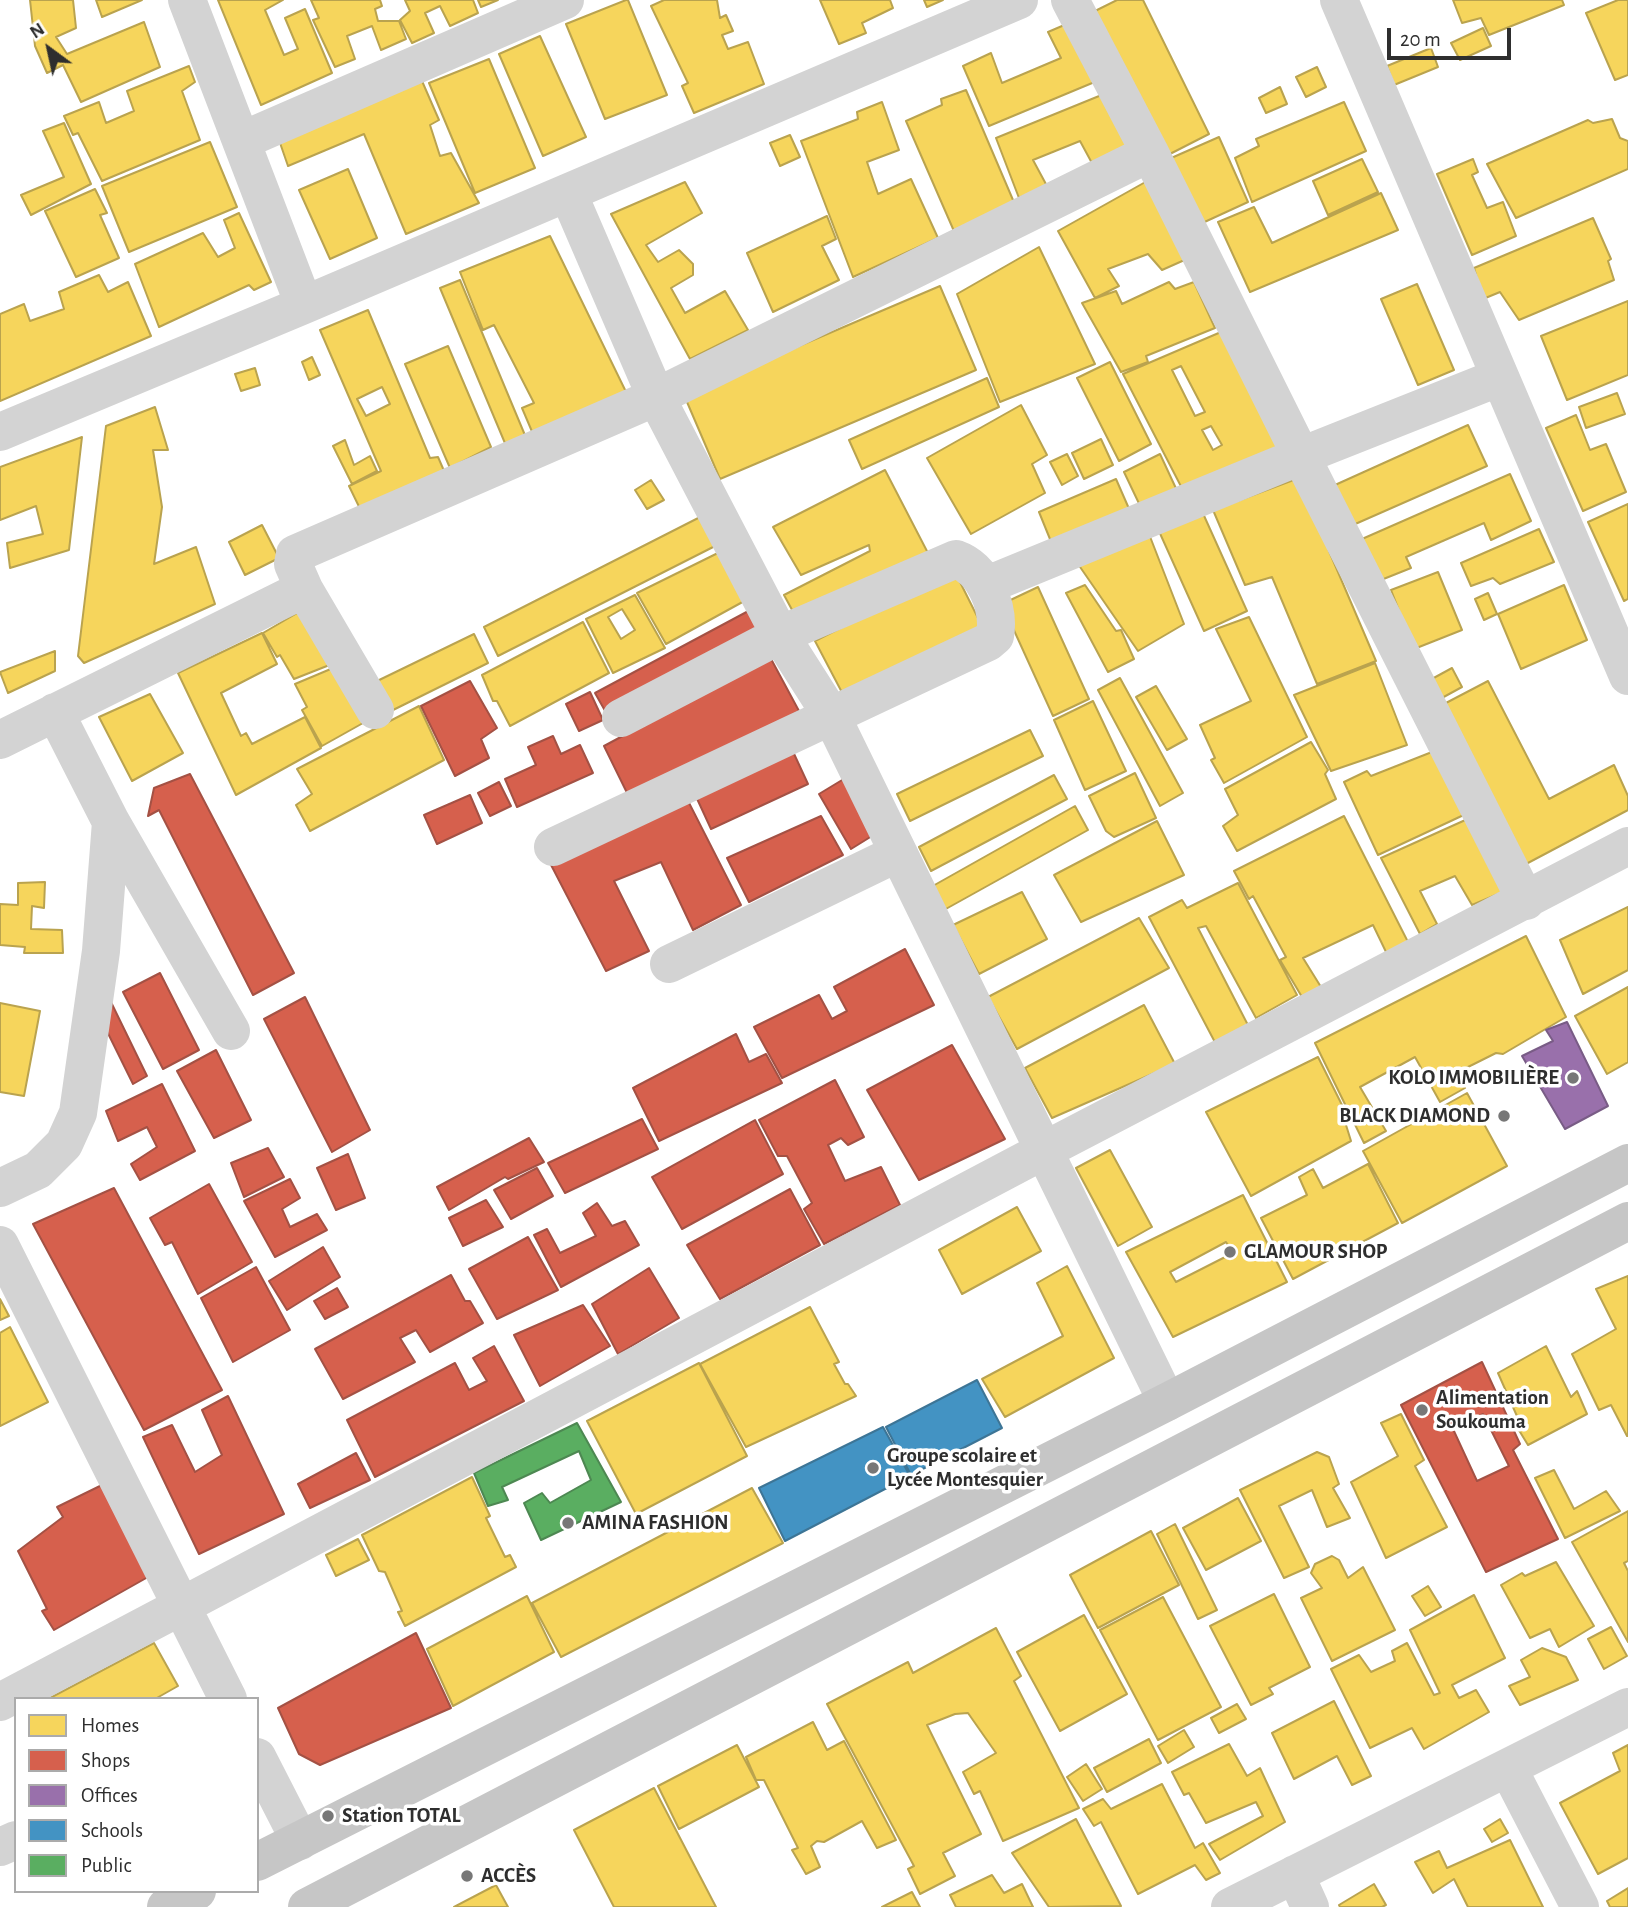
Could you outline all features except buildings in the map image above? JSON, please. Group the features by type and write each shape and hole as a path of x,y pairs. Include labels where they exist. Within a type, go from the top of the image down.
{"main road":[{"path":"259,1861 1167,1402 1628,1163"},
{"path":"307,1907 1628,1222"},
{"path":"732,1623 757,1674"},
{"path":"166,1907 193,1893"}],"street":[{"path":"187,0 303,305"},
{"path":"241,141 565,0"},
{"path":"0,432 1019,0"},
{"path":"1070,0 1150,153 1526,901"},
{"path":"1339,0 1628,675"},
{"path":"376,710 304,589 293,564 295,554 656,397 1150,153"},
{"path":"568,193 656,397 780,635 831,715 1167,1402"},
{"path":"987,585 1500,377"},
{"path":"554,846 988,642 995,636 997,627 987,585 969,564 956,559 780,635 621,718"},
{"path":"0,740 304,589"},
{"path":"55,712 111,822 231,1031"},
{"path":"0,1188 38,1170 64,1144 78,1113 101,951 111,822"},
{"path":"0,1702 1043,1151 1628,846"},
{"path":"669,964 898,853"},
{"path":"0,1245 227,1697"},
{"path":"1230,1907 1302,1891 1508,1768 1628,1707"},
{"path":"259,1761 299,1841"},
{"path":"1508,1768 1580,1907"}],"place":[{"name":"KOLO IMMOBILIÈRE","path":"1573,1078"},
{"name":"BLACK DIAMOND","path":"1504,1116"},
{"name":"GLAMOUR SHOP","path":"1230,1252"},
{"name":"Alimentation Soukouma","path":"1422,1410"},
{"name":"Groupe scolaire et Lycée Montesquier","path":"873,1468"},
{"name":"AMINA FASHION","path":"568,1523"},
{"name":"Station TOTAL","path":"328,1816"},
{"name":"ACCÈS","path":"467,1876"}]}
